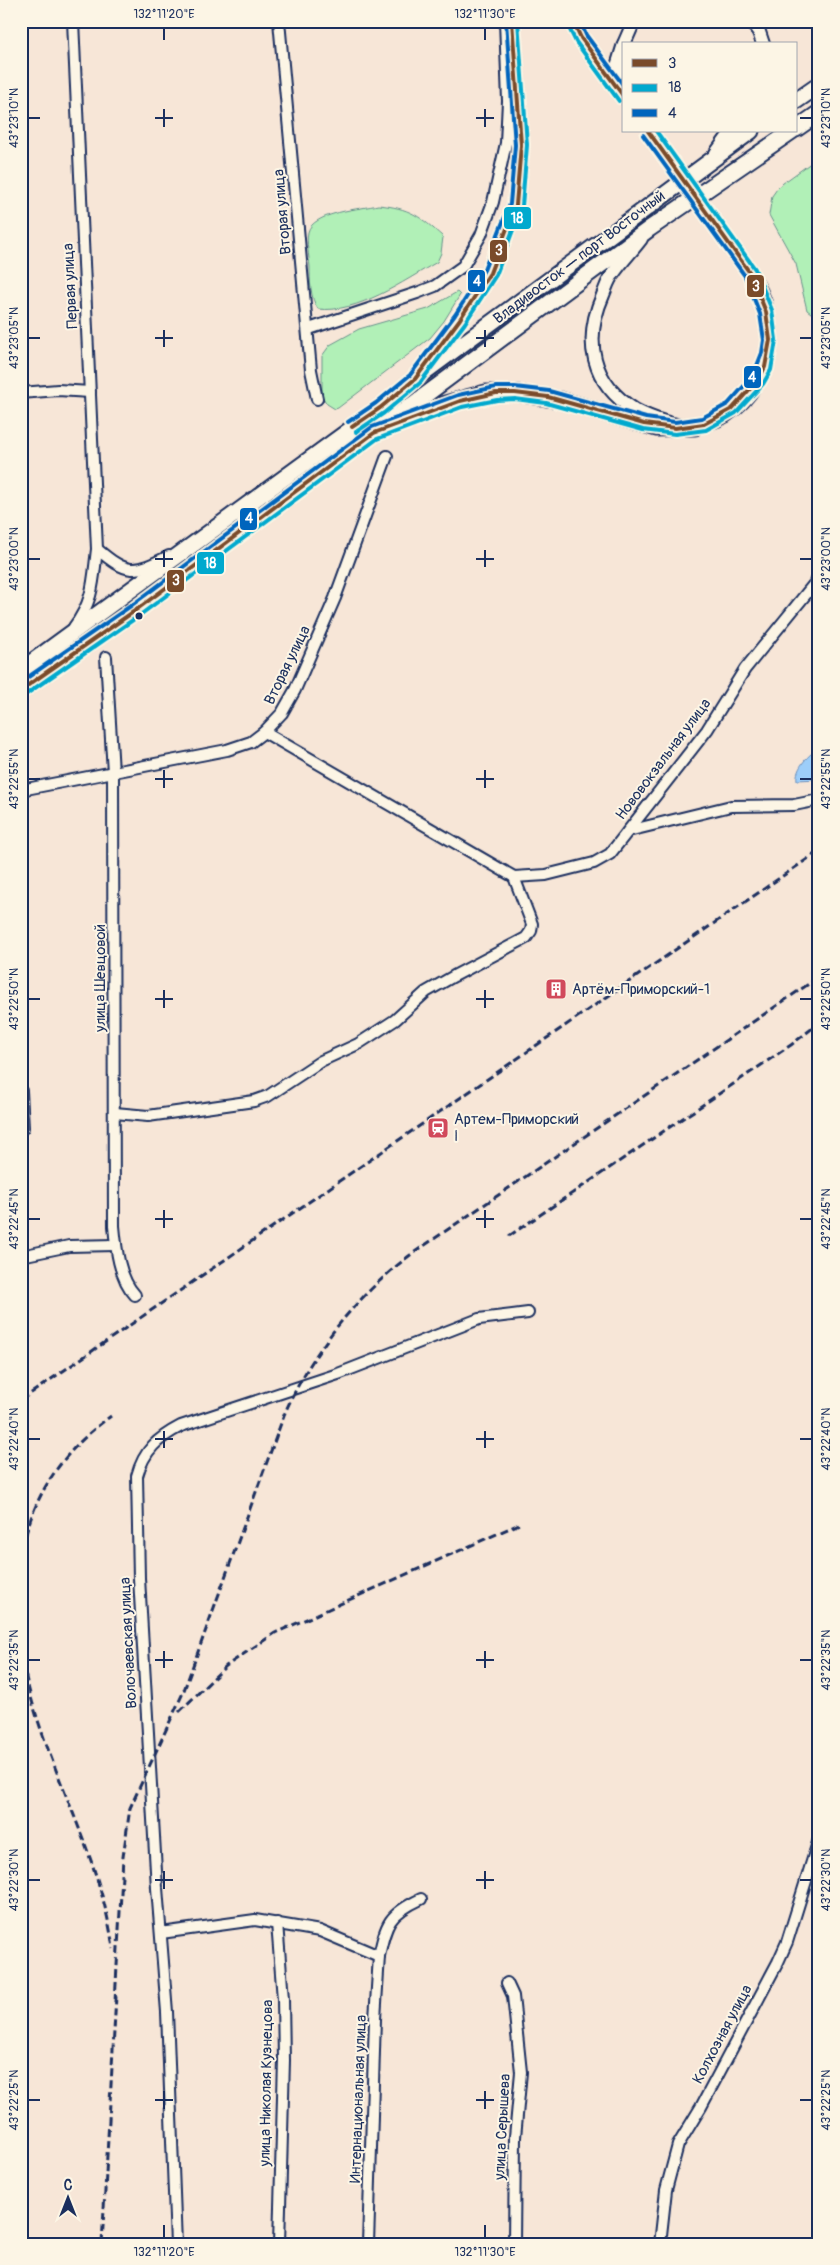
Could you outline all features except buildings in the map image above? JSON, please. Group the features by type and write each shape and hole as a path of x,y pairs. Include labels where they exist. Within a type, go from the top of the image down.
{"highway":[{"path":"798,99 819,85"},
{"path":"798,127 819,113"},
{"name":"Владивосток — порт Восточный","path":"21,670 199,542 713,157 750,132"},
{"name":"Владивосток — порт Восточный","path":"21,690 136,610 649,229 791,132"},
{"path":"374,432 405,422 441,405 486,393 516,393 560,400 657,428 695,427"}],"main road":[{"path":"415,379 460,319 490,273 516,205 521,145 512,21"},
{"path":"573,21 581,38 622,95"},
{"path":"625,42 634,21"},
{"path":"751,21 759,32 762,42"},
{"path":"622,50 618,63 622,89"},
{"path":"713,157 731,132"},
{"path":"649,133 721,232 761,292 770,334 769,352 763,373 740,405 716,420 695,427 658,420 626,404 608,388 597,367 591,337 595,314 612,276 649,229"}],"street":[{"name":"Первая улица","path":"68,635 86,610 92,593 97,549 73,21"},
{"name":"Вторая улица","path":"279,21 309,329 311,370 317,399"},
{"path":"309,329 418,294 435,286 464,266 481,235 493,202 506,143 508,100 505,21"},
{"path":"21,393 58,390 90,392"},
{"name":"Вторая улица","path":"21,790 227,750 250,742 264,732 282,713 295,690 335,598 386,456"},
{"path":"97,549 118,566 134,570 199,542"},
{"name":"Нововокзальная улица","path":"514,877 546,875 594,863 610,854 707,730 745,669 819,578"},
{"name":"улица Шевцовой","path":"106,657 114,772 116,1245 127,1287 135,1295"},
{"path":"115,1113 148,1116 268,1096 321,1061 358,1044 395,1020 426,992 526,938 531,931 532,924 514,877 264,732"},
{"path":"628,831 730,806 794,805 819,800"},
{"path":"21,1091 23,1128"},
{"path":"21,1256 69,1246 116,1245"},
{"name":"Волочаевская улица","path":"176,2244 161,1933 139,1578 137,1476 144,1456 150,1447 163,1435 181,1426 338,1374 478,1319 528,1313"},
{"name":"Колхозная улица","path":"660,2244 666,2190 678,2144 701,2107 778,1962 787,1942 819,1839"},
{"name":"Интернациональная улица","path":"368,2244 375,2020 379,1956 387,1924 405,1906 421,1899"},
{"path":"161,1933 255,1920 320,1931 379,1956"},
{"name":"улица Николая Кузнецова","path":"277,1923 283,2000 284,2060 279,2244"},
{"name":"улица Серышева","path":"507,1983 513,1996 521,2072 515,2137 514,2244"}],"green space":[{"path":"819,157 819,319 807,310 796,264 769,215 772,196 779,186"},
{"path":"378,205 398,208 414,214 443,237 441,253 437,262 395,287 364,301 333,309 318,309 313,300 311,289 307,245 308,232 312,225 338,212"},
{"path":"457,292 460,295 444,321 430,338 338,408 335,409 327,404 322,396 322,356 330,345 359,329 428,309"}],"water":[{"path":"819,749 819,779 797,780 800,766 811,754"}],"railway":[{"path":"21,1400 819,851"},
{"path":"115,2002 123,1857 130,1808 183,1693 284,1415 307,1369 321,1348 370,1290 409,1256 819,977"},
{"path":"509,1236 791,1045 819,1023"},
{"path":"21,1558 25,1536 32,1515 51,1478 63,1460 93,1430 111,1416"},
{"path":"179,1712 226,1666 275,1633 519,1524"},
{"path":"21,1651 29,1689 40,1726 95,1873 106,1911 113,1949"},
{"path":"102,2244 116,1996"}],"transit line":[{"name":"4","path":"348,422 376,403 410,375 455,315 484,270 510,204 515,145 506,21"},
{"name":"3","path":"352,427 380,408 415,379 460,319 490,273 516,205 521,145 512,21"},
{"name":"18","path":"356,432 384,413 420,383 465,323 496,275 522,206 527,145 518,21"},
{"name":"3","path":"573,21 581,38 622,94"},
{"name":"4","path":"580,21 586,35 622,83"},
{"name":"18","path":"567,24 576,42 619,101"},
{"name":"3","path":"21,690 136,610 374,433 460,401 496,393 548,397 644,424 675,428 704,424 732,409 758,380 765,367 770,340 766,312 750,273 649,132"},
{"name":"18","path":"25,695 140,615 377,439 462,407 497,400 515,399 546,403 643,430 675,434 706,430 736,413 763,384 771,370 776,340 772,310 755,269 657,132"},
{"name":"4","path":"21,682 132,605 372,427 458,395 496,387 549,391 646,418 675,422 702,418 728,404 753,376 762,353 764,340 760,314 745,276 643,135"}],"place":[{"name":"Артём-Приморский-1","path":"556,989"},
{"name":"Артем-Приморский I","path":"438,1128"}]}
